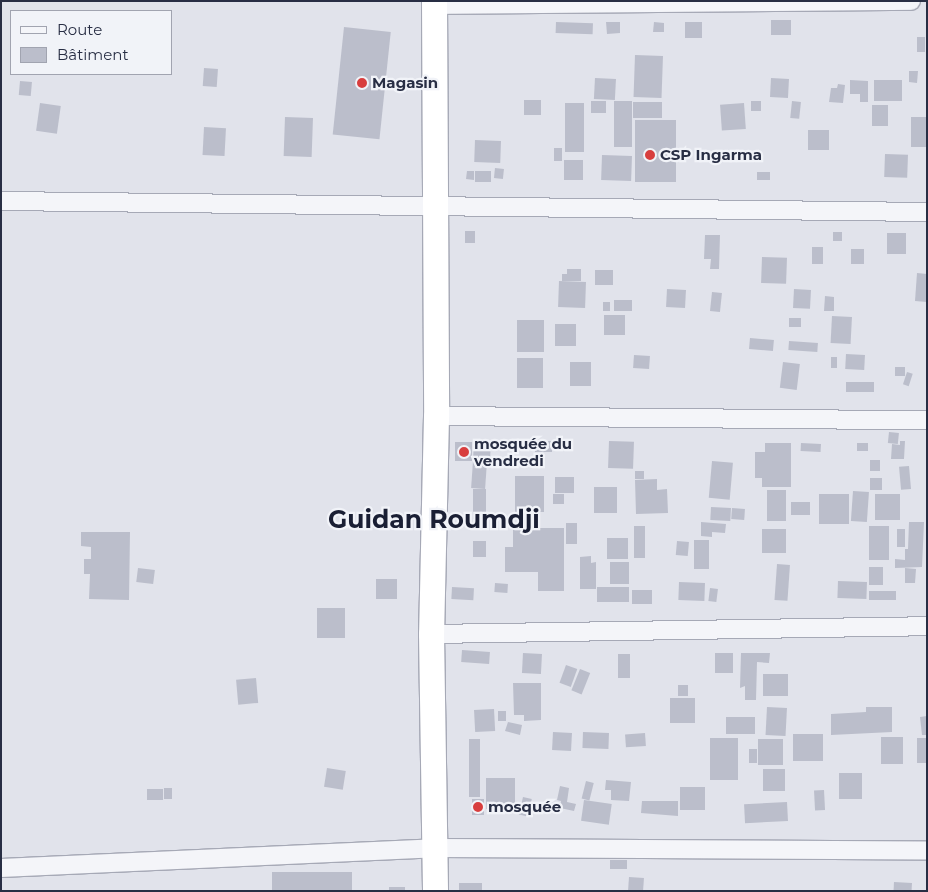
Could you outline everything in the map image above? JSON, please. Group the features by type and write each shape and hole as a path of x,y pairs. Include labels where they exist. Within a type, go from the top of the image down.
{"highway":[{"path":"434,3 436,416 431,634 435,891"}],"street":[{"path":"434,3 911,1"},
{"path":"1,201 927,212"},
{"path":"436,416 927,420"},
{"path":"431,634 927,626"},
{"path":"1,868 435,848 927,851"}],"building":[{"path":"771,20 791,20 791,35 771,35"},
{"path":"556,22 593,23 593,34 556,33"},
{"path":"606,22 620,22 620,33 607,34"},
{"path":"654,22 664,23 664,32 653,32"},
{"path":"685,22 702,22 702,38 685,38"},
{"name":"Magasin","path":"344,27 391,32 379,139 333,134"},
{"path":"917,37 925,37 925,52 917,52"},
{"path":"635,55 663,56 662,98 634,97"},
{"path":"204,68 218,69 217,87 203,86"},
{"path":"909,71 918,71 917,83 909,82"},
{"path":"595,78 616,79 615,100 594,99"},
{"path":"771,78 789,79 788,98 770,97"},
{"path":"850,80 868,81 868,102 860,102 860,94 850,94"},
{"path":"874,80 902,80 902,101 874,101"},
{"path":"20,81 32,82 31,96 19,95"},
{"path":"838,84 845,85 843,103 829,102 831,88 837,88"},
{"path":"524,100 541,100 541,115 524,115"},
{"path":"591,101 606,101 606,113 591,113"},
{"path":"614,101 632,101 632,147 614,147"},
{"path":"751,101 761,101 761,111 751,111"},
{"path":"792,101 801,102 799,119 790,118"},
{"path":"633,102 662,102 662,118 633,118"},
{"path":"40,103 61,106 57,134 36,131"},
{"path":"565,103 584,103 584,152 565,152"},
{"path":"744,103 746,129 722,131 720,105"},
{"path":"872,105 888,105 888,126 872,126"},
{"path":"285,117 313,118 312,157 284,156"},
{"path":"911,117 927,117 927,147 911,147"},
{"path":"635,120 676,120 676,182 635,182"},
{"path":"204,127 226,128 225,156 203,155"},
{"path":"808,130 829,130 829,150 808,150"},
{"path":"475,140 501,141 500,163 474,162"},
{"path":"554,148 562,148 562,161 554,161"},
{"path":"885,154 908,155 907,178 884,177"},
{"path":"602,155 632,156 631,181 601,180"},
{"path":"564,160 583,160 583,180 564,180"},
{"path":"495,168 504,169 503,179 494,178"},
{"path":"467,171 474,171 474,180 466,179"},
{"path":"475,171 491,171 491,182 475,182"},
{"path":"757,172 770,172 770,180 757,180"},
{"path":"465,231 475,231 475,243 465,243"},
{"path":"833,232 842,232 842,241 833,241"},
{"path":"887,233 906,233 906,254 887,254"},
{"path":"705,235 720,235 719,269 710,269 711,259 704,259"},
{"path":"812,247 823,247 823,264 812,264"},
{"path":"851,249 864,249 864,264 851,264"},
{"path":"762,257 787,258 786,284 761,283"},
{"path":"567,269 581,269 581,281 562,281 562,274 567,274"},
{"path":"595,270 613,270 613,285 595,285"},
{"path":"917,273 927,274 927,302 915,301"},
{"path":"559,281 586,282 585,308 558,307"},
{"path":"667,289 686,290 685,308 666,307"},
{"path":"794,289 811,290 810,309 793,308"},
{"path":"712,292 722,293 720,312 710,311"},
{"path":"825,296 834,297 834,311 824,311"},
{"path":"614,300 632,300 632,311 614,311"},
{"path":"603,302 610,302 610,311 603,311"},
{"path":"604,315 625,315 625,335 604,335"},
{"path":"832,316 852,317 851,344 831,343"},
{"path":"789,318 801,318 801,327 789,327"},
{"path":"517,320 544,320 544,352 517,352"},
{"path":"555,324 576,324 576,346 555,346"},
{"path":"750,338 774,340 773,351 749,349"},
{"path":"789,341 818,343 817,352 788,350"},
{"path":"846,354 865,355 864,370 845,369"},
{"path":"634,355 650,356 649,369 633,368"},
{"path":"831,357 837,357 837,368 831,368"},
{"path":"517,358 543,358 543,388 517,388"},
{"path":"570,362 591,362 591,386 570,386"},
{"path":"783,362 800,364 797,390 780,388"},
{"path":"895,367 905,367 905,376 895,376"},
{"path":"907,372 913,374 909,386 903,384"},
{"path":"846,382 874,382 874,392 846,392"},
{"path":"889,432 899,433 898,444 888,443"},
{"path":"474,441 491,442 490,461 473,460"},
{"path":"535,441 552,441 552,452 535,452"},
{"path":"609,441 634,442 633,469 608,468"},
{"path":"900,441 905,441 904,459 891,459 892,444 900,445"},
{"name":"mosquée du vendredi","path":"455,442 472,442 472,461 455,461"},
{"path":"765,443 791,443 791,487 762,487 762,478 755,478 755,452 765,452"},
{"path":"801,443 821,444 821,452 801,451"},
{"path":"857,443 868,443 868,451 857,451"},
{"path":"870,460 880,460 880,471 870,471"},
{"path":"473,461 487,462 485,489 471,488"},
{"path":"712,461 733,463 730,500 709,498"},
{"path":"909,466 911,489 901,490 899,467"},
{"path":"635,471 644,471 644,479 635,479"},
{"path":"515,476 544,476 544,512 515,512"},
{"path":"555,477 574,477 574,493 555,493"},
{"path":"870,478 882,478 882,490 870,490"},
{"path":"657,479 657,490 667,489 668,513 636,514 635,480"},
{"path":"594,487 617,487 617,513 594,513"},
{"path":"473,489 486,489 486,519 473,519"},
{"path":"767,490 786,490 786,521 767,521"},
{"path":"853,491 869,492 867,522 851,521"},
{"path":"553,494 564,494 564,504 553,504"},
{"path":"819,494 849,494 849,524 819,524"},
{"path":"875,494 900,494 900,520 875,520"},
{"path":"791,502 810,502 810,515 791,515"},
{"path":"711,507 731,508 730,521 710,520"},
{"path":"732,508 745,509 744,520 731,519"},
{"path":"701,522 726,524 725,533 712,532 712,537 701,536"},
{"path":"909,522 924,522 922,567 895,568 895,559 905,560 905,549 908,549"},
{"path":"566,523 577,523 577,544 566,544"},
{"path":"634,526 645,526 645,558 634,558"},
{"path":"869,526 889,526 889,560 869,560"},
{"path":"513,528 564,528 564,591 538,591 538,572 505,572 505,547 513,547"},
{"path":"762,529 786,529 786,553 762,553"},
{"path":"897,529 905,529 905,547 897,547"},
{"path":"81,532 130,532 129,600 89,599 90,574 84,574 84,559 91,559 91,547 81,546"},
{"path":"607,538 628,538 628,559 607,559"},
{"path":"694,540 709,540 709,569 694,569"},
{"path":"473,541 486,541 486,557 473,557"},
{"path":"677,541 689,542 688,556 676,555"},
{"path":"591,556 591,563 596,562 596,589 580,589 580,557"},
{"path":"610,562 629,562 629,584 610,584"},
{"path":"777,564 790,565 787,601 774,600"},
{"path":"869,567 883,567 883,585 869,585"},
{"path":"138,568 155,570 153,584 136,582"},
{"path":"905,568 916,569 915,583 905,583"},
{"path":"376,579 397,579 397,599 376,599"},
{"path":"838,581 867,582 866,599 837,598"},
{"path":"679,582 705,583 704,601 678,600"},
{"path":"495,583 508,584 507,593 494,592"},
{"path":"452,587 474,588 473,600 451,599"},
{"path":"597,587 629,587 629,602 597,602"},
{"path":"710,588 718,589 716,602 708,601"},
{"path":"632,590 652,590 652,604 632,604"},
{"path":"869,591 896,591 896,600 869,600"},
{"path":"317,608 345,608 345,638 317,638"},
{"path":"462,650 490,652 489,664 461,662"},
{"path":"523,653 542,654 541,674 522,673"},
{"path":"715,653 733,653 733,673 715,673"},
{"path":"741,653 770,653 769,663 757,662 756,700 745,700 745,686 740,688"},
{"path":"618,654 630,654 630,678 618,678"},
{"path":"566,665 577,669 571,687 560,683"},
{"path":"580,669 590,673 582,694 571,690"},
{"path":"763,674 788,674 788,696 763,696"},
{"path":"256,678 258,703 238,705 236,680"},
{"path":"513,683 541,683 541,720 524,721 524,715 514,715"},
{"path":"678,685 688,685 688,696 678,696"},
{"path":"670,698 695,698 695,723 670,723"},
{"path":"767,707 787,708 786,736 766,735"},
{"path":"866,707 892,707 892,732 831,735 831,714 866,712"},
{"path":"494,709 495,731 475,732 474,710"},
{"path":"498,711 506,711 506,721 498,721"},
{"path":"927,716 927,735 922,735 920,717"},
{"path":"726,717 755,717 755,734 726,734"},
{"path":"508,722 522,725 520,735 505,731"},
{"path":"553,732 572,733 571,751 552,750"},
{"path":"583,732 609,733 608,749 582,748"},
{"path":"645,733 646,746 626,747 625,734"},
{"path":"793,734 823,734 823,761 793,761"},
{"path":"881,737 903,737 903,764 881,764"},
{"path":"710,738 738,738 738,780 710,780"},
{"path":"917,738 927,738 927,763 917,763"},
{"path":"469,739 480,739 480,797 469,797"},
{"path":"758,739 783,739 783,765 758,765"},
{"path":"749,749 757,749 757,763 749,763"},
{"path":"327,768 346,771 343,790 324,787"},
{"path":"763,769 785,769 785,791 763,791"},
{"path":"839,773 862,773 862,799 839,799"},
{"path":"486,778 515,778 515,809 486,809"},
{"path":"606,780 631,782 629,801 611,800 611,790 605,790"},
{"path":"586,781 594,783 589,800 582,798"},
{"path":"560,786 569,788 567,802 576,804 574,811 560,808 561,801 557,800"},
{"path":"680,787 705,787 705,810 680,810"},
{"path":"164,788 172,788 172,799 164,799"},
{"path":"147,789 163,789 163,800 147,800"},
{"path":"824,790 825,810 815,810 814,791"},
{"path":"523,797 532,799 528,817 519,815"},
{"name":"mosquée","path":"472,799 484,799 484,815 472,815"},
{"path":"584,800 612,804 609,825 581,821"},
{"path":"642,801 678,801 678,816 641,813"},
{"path":"787,802 788,821 745,823 744,804"},
{"path":"610,860 627,860 627,869 610,869"},
{"path":"272,872 352,872 352,891 272,891"},
{"path":"629,877 644,878 643,891 628,891"},
{"path":"894,882 912,883 912,891 894,891"},
{"path":"459,883 482,883 482,891 459,891"},
{"path":"389,887 405,887 405,891 389,891"}],"place":[{"name":"Magasin","path":"362,83"},
{"name":"CSP Ingarma","path":"650,155"},
{"name":"mosquée du vendredi","path":"464,452"},
{"name":"mosquée","path":"478,807"}],"district":[{"name":"Guidan Roumdji","path":"434,519"}]}
